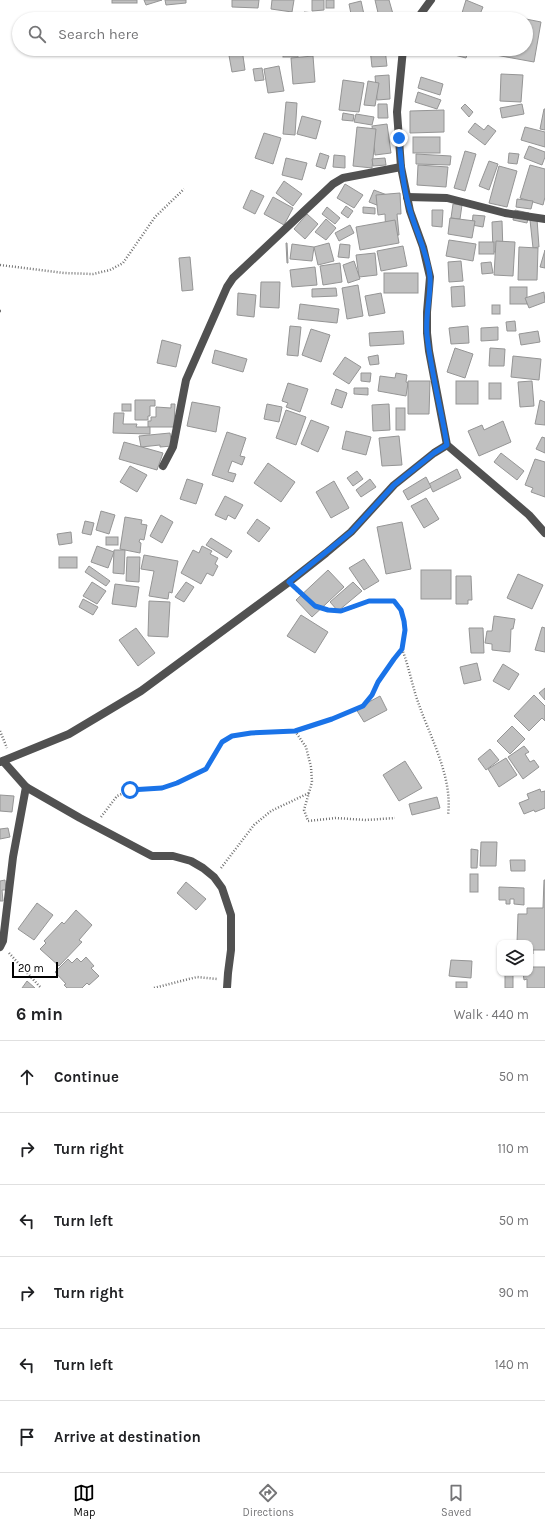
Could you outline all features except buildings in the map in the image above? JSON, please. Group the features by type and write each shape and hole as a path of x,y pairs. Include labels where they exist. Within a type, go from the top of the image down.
{"street":[{"path":"422,12 431,0"},
{"path":"402,56 397,112 401,168 407,197 423,247 430,277 427,333 447,445 529,515 545,533"},
{"path":"163,466 173,447 186,380 227,287 233,278 333,184 343,178 401,168"},
{"path":"407,197 447,198 504,213 545,219"},
{"path":"227,984 232,950 232,915 222,888 214,877 191,861 173,856 152,856 95,826 26,787 5,760 69,734 141,691 289,582 351,532 394,485 434,453 447,445"},
{"path":"0,946 3,941 13,857 26,787"}],"path":[{"path":"0,265 64,273 93,274 110,270 123,263 155,217 184,189"},
{"path":"95,826 117,796 130,790 162,788 177,783 206,769 222,742 232,736 251,733 295,731 332,719 363,706 372,695 378,682 402,649 405,630 401,610 394,601 369,601 341,611 328,610 315,606 289,582"},
{"path":"402,649 409,667 418,703 432,735 445,779 449,804 448,815"},
{"path":"0,731 5,760"},
{"path":"295,731 306,747 311,767 312,782 304,810 308,822 336,818 366,820 395,818"},
{"path":"214,877 254,825 271,811 310,792"},
{"path":"0,946 41,988"},
{"path":"154,988 197,977 209,977 227,984"}],"route":[{"path":"130,790 162,788 177,783 206,769 222,742 232,736 251,733 295,731 332,719 363,706 372,695 378,682 402,649 405,630 404,621 401,610 394,601 369,601 341,611 328,610 315,606 289,582 351,532 394,485 434,453 447,445 427,333 430,277 423,247 410,211 401,168 399,138"}]}
